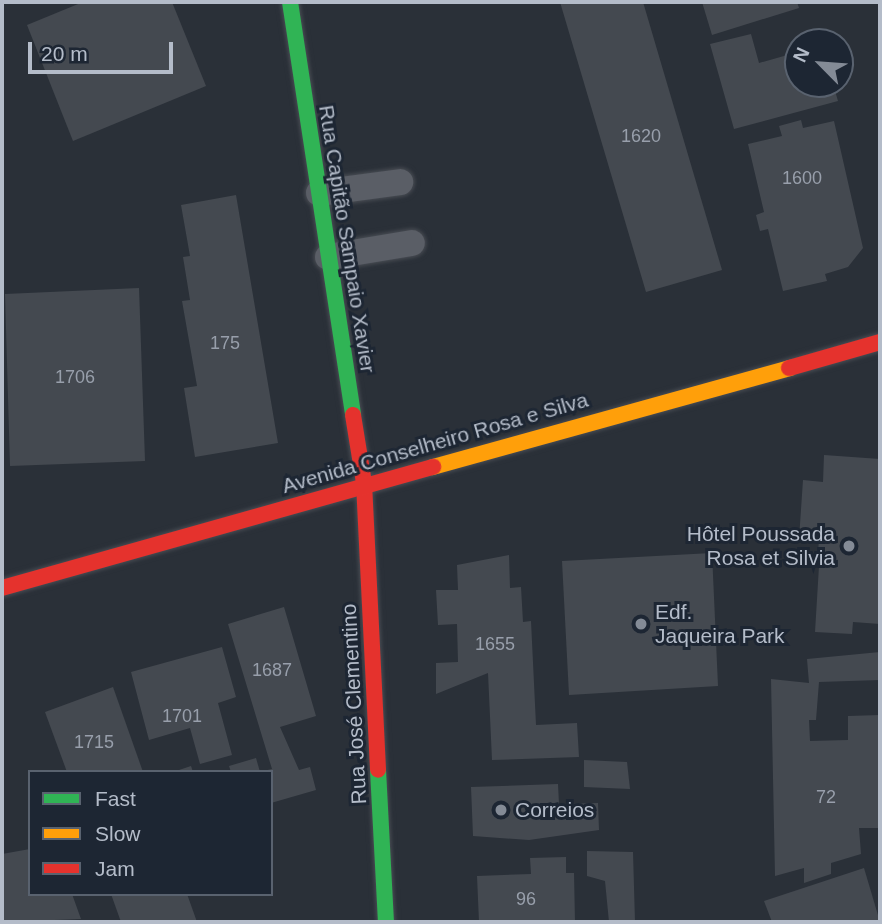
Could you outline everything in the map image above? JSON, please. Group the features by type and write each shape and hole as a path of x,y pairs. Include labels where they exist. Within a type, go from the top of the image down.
{"street":[{"name":"Rua Capitão Sampaio Xavier","path":"290,2 364,483"},
{"name":"Avenida Conselheiro Rosa e Silva","path":"2,588 364,483 880,342"},
{"name":"Rua José Clementino","path":"364,483 386,922"}],"lane":[{"path":"319,193 400,182"},
{"path":"328,257 412,243"}],"building":[{"path":"83,2 172,2 206,86 73,141 27,25"},
{"path":"560,2 643,2 722,270 646,292"},
{"path":"702,2 797,2 799,8 712,35"},
{"path":"751,34 759,63 784,56 784,98 837,98 838,101 734,129 710,44"},
{"path":"801,120 803,128 834,121 863,248 848,267 825,274 827,281 783,291 768,229 760,231 756,215 764,212 748,144 782,136 779,126"},
{"path":"236,195 278,443 195,457 184,388 197,386 182,301 190,300 183,257 190,256 181,205"},
{"path":"139,288 145,461 10,466 5,294"},
{"name":"Hôtel Poussada Rosa et Silvia","path":"824,455 880,459 880,624 853,622 852,634 815,632 819,566 826,567 827,552 818,552 819,540 799,539 803,480 823,482"},
{"name":"Edf. Jaqueira Park","path":"712,553 718,686 569,695 562,561"},
{"path":"509,555 510,588 521,587 523,622 531,621 536,725 577,723 579,757 492,760 488,673 436,694 436,663 458,662 457,624 438,625 436,590 458,590 457,565"},
{"path":"284,607 316,716 280,727 299,770 310,767 316,790 273,802 273,770 268,770 272,769 228,624"},
{"path":"222,647 236,697 218,703 232,755 200,764 190,728 149,740 131,672"},
{"path":"880,652 880,680 819,682 816,720 809,720 810,741 848,740 848,716 880,715 880,828 859,828 861,854 831,863 831,874 804,883 804,868 775,876 771,679 809,683 807,659"},
{"path":"113,687 142,770 66,770 45,712"},
{"path":"256,758 259,770 230,770 229,766"},
{"path":"584,760 627,762 630,789 584,787"},
{"path":"558,784 559,804 598,803 599,830 529,840 473,836 471,787"},
{"path":"28,849 28,896 73,896 81,919 2,922 2,854"},
{"path":"587,851 633,852 635,922 609,922 605,881 587,876"},
{"path":"566,857 566,873 574,873 575,922 479,922 477,876 531,874 530,858"},
{"path":"864,868 880,922 772,922 764,901"},
{"path":"112,896 188,896 197,922 121,922"}],"traffic: fast":[{"path":"290,2 353,415"},
{"path":"378,770 386,922"}],"traffic: slow":[{"path":"433,467 789,368"}],"traffic: jam":[{"path":"789,368 880,342"},
{"path":"353,415 364,483 378,770"},
{"path":"2,588 433,467"}],"place":[{"name":"Hôtel Poussada Rosa et Silvia","path":"849,546"},
{"name":"Edf. Jaqueira Park","path":"641,624"},
{"name":"Correios","path":"501,810"}]}
